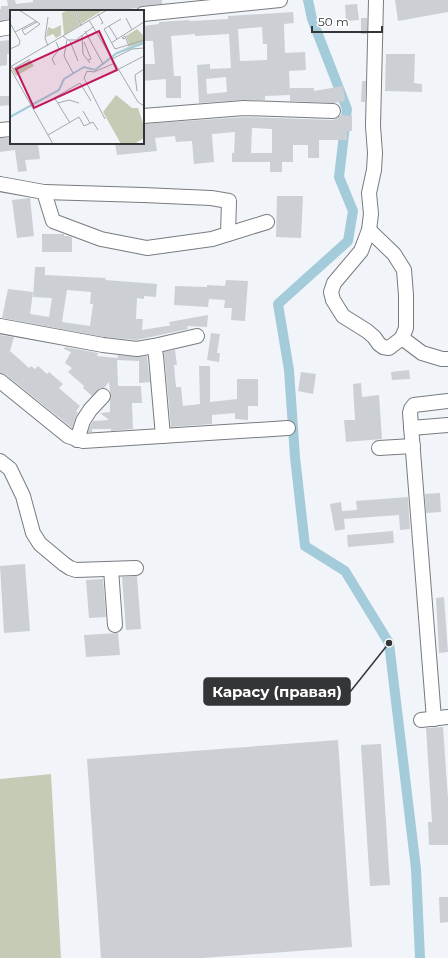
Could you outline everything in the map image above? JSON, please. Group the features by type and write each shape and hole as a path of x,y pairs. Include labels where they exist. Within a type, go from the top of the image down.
{"street":[{"path":"144,14 280,0"},
{"path":"369,230 394,254 404,270 406,328 402,338 389,348 383,347 367,331 343,316 333,300 331,292 334,283 361,251 369,230 369,193 376,154 373,126 376,0"},
{"path":"0,29 10,28"},
{"path":"144,116 244,108 333,111"},
{"path":"0,130 10,129"},
{"path":"0,184 44,192 212,198 229,200 228,234"},
{"path":"44,192 53,221 101,239 147,248 212,239 267,222"},
{"path":"0,326 102,345 138,349 197,336"},
{"path":"402,338 422,353 448,358"},
{"path":"154,346 162,436"},
{"path":"0,381 68,436 76,440 83,441 288,428"},
{"path":"76,440 90,410 103,396"},
{"path":"434,719 410,413 411,408 414,405 448,401"},
{"path":"411,428 448,424"},
{"path":"379,448 413,446"},
{"path":"0,461 10,469 20,489 33,533 40,544 70,568 76,570 136,568"},
{"path":"111,569 115,625"}],"green space":[{"path":"51,774 61,958 0,958 0,779"}],"building":[{"path":"7,0 15,0 16,4 33,2 33,0 162,0 162,4 122,10 10,10 10,19 0,20 1,6 8,6"},
{"path":"395,0 448,0 448,12 398,21"},
{"path":"357,4 359,20 346,21 345,5"},
{"path":"293,12 294,23 284,24 285,53 305,52 306,70 289,71 290,95 265,96 265,100 199,103 197,65 210,64 210,69 231,68 229,34 171,36 174,76 181,76 181,98 166,98 166,79 144,81 144,64 155,64 153,41 144,41 144,26 159,24 159,22 228,19 228,16","holes":["262,27 263,44 267,44 267,60 240,61 238,29","226,77 227,92 207,94 206,79"]},
{"path":"361,18 367,18 367,34 361,34"},
{"path":"10,40 10,54 7,54 7,65 0,66 0,41"},
{"path":"386,54 415,54 414,83 422,84 422,92 385,91"},
{"path":"362,81 366,81 365,102 361,102"},
{"path":"343,86 345,101 334,103 290,101 290,88 314,88 314,91"},
{"path":"0,96 10,96 10,105 0,106"},
{"path":"340,115 352,116 352,131 347,131 347,140 319,140 319,158 308,158 308,145 293,145 293,162 282,162 282,172 270,172 270,162 232,162 235,132 212,134 214,162 194,164 192,141 176,142 175,136 155,138 157,151 117,155 115,144 144,144 144,124 244,117 333,120","holes":["252,128 272,129 272,153 251,153"]},
{"path":"0,138 10,138 10,144 38,144 40,159 25,160 27,171 18,172 15,150 0,152"},
{"path":"277,196 303,196 301,238 276,237"},
{"path":"30,198 34,236 17,238 12,200"},
{"path":"42,234 64,234 64,236 72,237 72,252 42,252"},
{"path":"35,267 45,267 45,275 106,278 105,280 157,284 156,297 144,296 144,299 137,298 136,319 143,319 142,330 173,325 170,325 169,322 208,315 207,327 187,326 188,329 137,340 104,337 2,318 8,289 33,292 30,314 49,317 52,298 33,297","holes":["67,290 91,292 90,304 93,304 90,326 62,322"]},
{"path":"226,280 248,281 245,321 231,320 232,308 224,308 225,300 209,299 208,307 174,305 175,286 225,286"},
{"path":"211,333 220,334 217,353 220,353 219,362 207,360"},
{"path":"0,335 14,337 10,351 29,368 31,366 35,369 38,366 47,374 49,372 63,384 59,388 80,406 76,411 78,413 72,428 5,374 0,373"},
{"path":"65,347 98,353 97,356 117,358 118,386 141,386 142,403 132,403 133,429 111,431 111,429 92,429 92,432 88,432 93,421 109,420 100,413 110,412 111,394 109,382 104,388 100,388 92,396 83,388 84,386 68,372 72,368 65,363 71,352 64,349"},
{"path":"175,350 177,365 174,365 176,387 181,387 183,406 200,404 199,366 210,366 210,402 237,399 237,379 258,379 258,406 248,406 248,420 235,419 235,413 212,415 212,424 171,427 164,352"},
{"path":"118,355 136,357 147,356 150,382 139,383 139,361 117,360"},
{"path":"409,370 410,379 392,380 391,372"},
{"path":"301,372 316,374 313,394 298,391"},
{"path":"361,383 362,397 379,395 382,439 346,442 344,420 355,420 353,384"},
{"path":"440,493 441,512 426,513 425,494"},
{"path":"408,497 410,529 400,530 399,515 344,519 345,529 335,531 330,504 341,502 342,511 357,510 356,501"},
{"path":"393,531 394,543 348,547 347,535"},
{"path":"25,564 30,631 4,633 0,566"},
{"path":"137,576 141,629 126,630 122,577"},
{"path":"103,579 106,617 89,618 86,580"},
{"path":"444,597 448,652 439,653 436,598"},
{"path":"118,633 120,655 86,657 84,635"},
{"path":"443,727 448,798 448,845 429,845 428,822 432,822 426,728"},
{"path":"338,740 352,947 203,958 101,958 87,759"},
{"path":"381,744 390,885 370,886 361,745"},
{"path":"439,897 448,897 448,922 440,923"}],"waterway":[{"path":"308,0 312,19 347,109 339,177 353,211 348,241 278,304 289,370 295,457 305,546 345,571 389,643 416,869 420,958"}],"place":[{"name":"Карасу (правая)","path":"389,643"}]}
